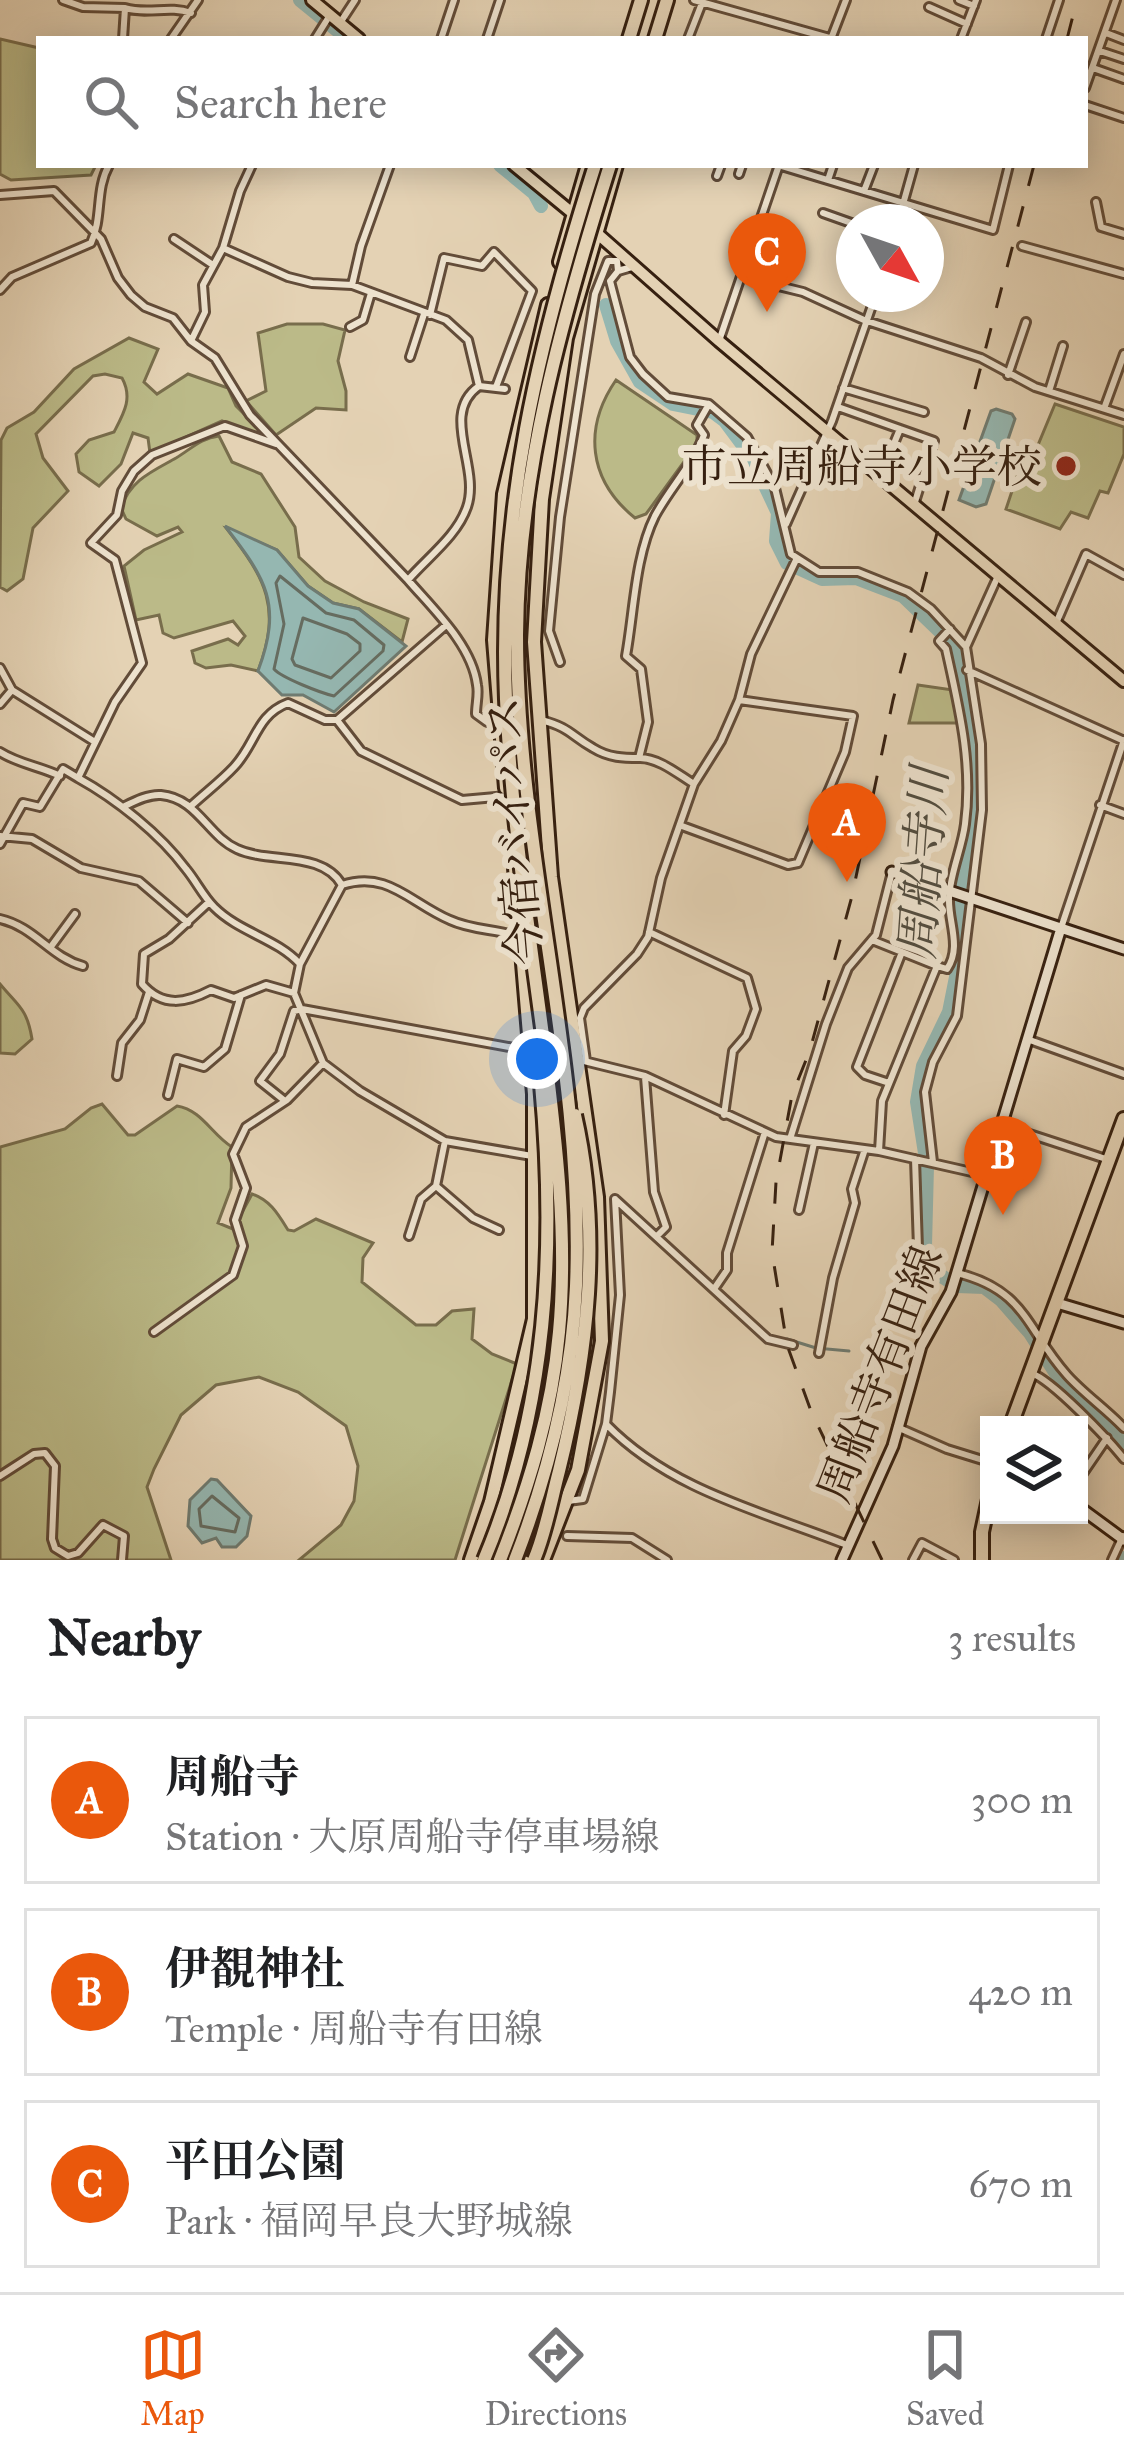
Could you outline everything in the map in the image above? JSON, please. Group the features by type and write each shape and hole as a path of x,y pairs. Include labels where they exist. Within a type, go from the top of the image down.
{"highway":[{"path":"632,36 644,0"},
{"path":"653,36 664,0"},
{"path":"484,1560 514,1482 529,1422 544,1318 548,1237 545,1127 527,972 508,721 505,578 510,516 532,385 590,168"},
{"name":"今宿バイパス","path":"471,1560 491,1502 534,1319 535,1157 526,934 507,796 494,640 505,494 535,352 590,168"},
{"path":"515,1560 552,1449 572,1332 576,1223 520,700 519,580 546,388 574,280 612,168"},
{"name":"今宿バイパス","path":"538,1560 578,1470 602,1340 597,1197 551,877 534,642 542,499 566,338 612,168"},
{"path":"500,1560 541,1441 555,1364 562,1282 554,1127 526,934"},
{"path":"538,1560 578,1393 589,1295 587,1200 579,1132 560,1049"},
{"path":"1014,1416 1124,1119"},
{"path":"982,1560 984,1524"}],"main road":[{"path":"312,0 331,21 354,36"},
{"path":"518,168 1124,681"},
{"path":"892,872 1124,949"},
{"name":"周船寺有田線","path":"842,1560 893,1447 921,1346 951,1292 1061,928"},
{"path":"1057,1304 1124,1323"},
{"path":"1088,1513 1123,1538"}],"street":[{"path":"63,0 147,12 175,7 191,13"},
{"path":"173,36 198,0"},
{"path":"318,36 356,0"},
{"path":"442,36 454,0"},
{"path":"488,36 500,0"},
{"path":"833,36 846,0"},
{"path":"959,0 975,3 962,36"},
{"path":"1047,36 1059,0"},
{"path":"1088,80 1116,0"},
{"path":"689,36 700,1 822,36"},
{"path":"929,7 967,25"},
{"path":"123,36 125,8"},
{"path":"1106,33 1124,40"},
{"path":"1100,51 1124,59"},
{"path":"1093,68 1124,79"},
{"path":"1088,106 1124,118"},
{"path":"0,290 12,277 84,248 99,226 99,185 108,168"},
{"path":"191,341 205,312 202,285 223,248 251,168"},
{"path":"352,285 389,168"},
{"path":"717,176 720,168"},
{"path":"719,341 778,168"},
{"path":"788,168 993,230 1008,168"},
{"path":"828,181 832,168"},
{"path":"864,191 873,168"},
{"path":"901,202 913,168"},
{"path":"3,192 54,191 95,234 131,296 173,318 191,341 215,358 250,416 384,551 457,638 474,672 476,714 487,722 500,721"},
{"path":"1096,202 1101,226 1124,234"},
{"path":"824,213 836,217"},
{"path":"174,239 213,265"},
{"path":"1022,246 1124,274"},
{"path":"223,248 288,277 352,285 446,320 468,340 479,386"},
{"path":"408,580 442,546 467,507 471,466 464,452 463,400 479,386 501,388 532,291 494,252 482,266 444,258 410,357"},
{"path":"560,662 549,631 563,495 595,294 608,261 617,261 618,271"},
{"path":"636,265 618,271 610,280 631,357 668,397 709,404 747,437 775,488 786,524 785,544 796,560 819,572 858,572 892,585 919,599 946,633 966,647"},
{"path":"746,269 762,282 803,292 864,320 981,358 1008,375 1124,416"},
{"path":"350,328 363,320 371,293"},
{"path":"786,524 828,432 868,312"},
{"path":"1008,375 1026,322"},
{"path":"1049,391 1063,346"},
{"path":"1104,408 1124,354"},
{"path":"843,388 923,412"},
{"path":"639,758 648,722 644,687 641,669 626,656 644,554 655,517 696,458 704,435 697,425 709,404"},
{"path":"838,406 934,441 914,505"},
{"path":"78,778 115,702 142,663 116,560 91,543 114,520 122,491 152,455 219,427 276,444"},
{"path":"881,476 900,429"},
{"path":"1056,623 1086,554 1124,575"},
{"path":"580,1060 584,1008 637,954 649,932 661,878 694,784 721,741 739,700 751,654 796,560"},
{"path":"933,1162 925,1092 933,1062 957,1016 983,781 982,744 966,647 998,576"},
{"path":"190,806 236,766 254,740 260,721 272,709 288,703 325,721 338,720 445,626"},
{"path":"871,940 938,967 947,969 952,961 951,891 970,775 946,649 939,641 946,633"},
{"path":"0,668 12,690 94,742"},
{"path":"967,670 1124,740 1061,928"},
{"path":"0,704 12,690"},
{"path":"682,826 788,865 799,863 845,752 853,716 739,700"},
{"path":"538,719 572,730 591,748 630,761 639,758 658,763 694,784"},
{"path":"338,720 361,752 462,800 507,796"},
{"path":"0,752 60,776"},
{"path":"1,839 23,803 40,807 63,769 124,807 184,865 209,901 246,930 287,950 300,964"},
{"path":"124,807 158,794 190,806 236,849 321,866 342,885"},
{"path":"1100,806 1124,814"},
{"path":"1,839 32,839 81,868 140,881 188,923"},
{"path":"790,1139 848,968 871,940 885,910 892,872"},
{"path":"526,934 452,922 380,881 362,879 342,885 300,964 294,993 323,1063 360,1091 446,1141 535,1157"},
{"path":"209,901 188,923 144,954 142,985 148,992 175,1003 211,990 234,998 266,985 294,993"},
{"path":"50,948 75,914"},
{"path":"0,919 21,924 50,948 83,966"},
{"path":"649,932 747,978 756,1009 746,1036 733,1051 724,1115"},
{"path":"889,1083 856,1067 902,952"},
{"path":"879,1151 882,1101 938,967"},
{"path":"117,1076 122,1043 140,1020 148,992"},
{"path":"168,1095 177,1059 203,1066 225,1049 241,995"},
{"path":"285,1101 260,1081 280,1054 294,1011 302,1009 580,1060 645,1076 764,1134 879,1151 985,1175"},
{"path":"1027,1040 1124,1074"},
{"path":"154,1332 233,1275 243,1246 235,1220 246,1189 233,1154 246,1127 285,1101 323,1063"},
{"path":"645,1076 654,1192 666,1227 657,1235"},
{"path":"999,1124 1108,1160"},
{"path":"714,1289 727,1270 727,1253 764,1134"},
{"path":"409,1236 422,1199 436,1186 446,1141"},
{"path":"799,1210 814,1143"},
{"path":"820,1350 832,1279 855,1203 852,1189 866,1149"},
{"path":"918,1159 918,1248"},
{"path":"436,1186 473,1218 499,1230"},
{"path":"568,1501 583,1499 606,1424 620,1295 614,1199 768,1340 793,1345"},
{"path":"957,1274 1003,1291 1063,1372 1124,1428"},
{"path":"1033,1368 1124,1459"},
{"path":"606,1424 620,1438 710,1494 849,1545"},
{"path":"896,1426 980,1459"},
{"path":"1088,1466 1107,1438"},
{"path":"0,1476 34,1454 45,1453 55,1466 55,1548 68,1556 77,1553 103,1525 124,1536 122,1560"},
{"path":"566,1536 632,1538 667,1560"},
{"path":"1112,1560 1123,1538"},
{"path":"913,1560 922,1543 954,1560"}],"shaded area":[{"path":"0,39 36,47 36,168 94,168 91,175 11,180 0,174"},
{"path":"287,324 323,324 345,330 338,361 346,410 316,408 276,435 246,401 266,391 258,333"},
{"path":"129,338 158,349 144,382 157,394 188,374 228,388 236,406 264,434 222,421 150,453 148,438 133,433 121,464 99,486 79,472 76,454 89,440 114,432 127,392 122,378 93,376 36,434 43,458 68,491 33,528 23,579 7,591 0,587 1,440 7,428 34,412 74,369"},
{"path":"616,380 697,435 697,444 646,514 635,518 608,487 595,453 598,416"},
{"path":"1055,404 1124,427 1124,454 1108,493 1100,491 1088,518 1071,512 1060,529 1006,509 1020,467 1038,445"},
{"path":"219,436 232,462 261,474 295,527 299,557 325,581 408,619 402,642 359,609 333,603 308,586 277,550 227,529 252,563 266,595 269,629 258,671 195,663 192,651 228,639 238,645 245,636 233,621 174,638 163,633 159,615 136,620 124,566 144,550 182,532 178,527 157,536 126,519 121,508 125,498 151,472 201,441"},
{"path":"918,685 953,690 959,723 909,723"},
{"path":"0,984 21,1008 30,1029 32,1039 15,1054 0,1053"},
{"path":"102,1104 128,1135 177,1106 193,1112 232,1147 231,1188 218,1223 233,1229 252,1194 269,1204 288,1230 316,1219 373,1243 363,1258 362,1282 416,1325 436,1325 452,1311 474,1309 472,1339 517,1364 455,1560 299,1560 341,1525 354,1501 358,1466 346,1426 298,1392 259,1377 216,1385 181,1415 154,1469 147,1487 171,1560 0,1560 0,1147 65,1129"}],"water":[{"path":"991,411 1015,419 986,504 976,507 959,500"},
{"path":"225,526 277,550 308,586 333,603 359,609 406,646 334,712 303,695 282,695 258,671 269,628 266,593"},
{"path":"211,1479 251,1516 247,1536 236,1547 222,1547 216,1538 202,1543 188,1526 190,1500"}],"waterway":[{"name":"周船寺川","path":"300,0 344,36"},
{"name":"周船寺川","path":"504,168 534,193 541,206"},
{"name":"周船寺川","path":"606,305 617,341 640,382 673,404 713,412 751,456 778,513 776,541 787,563 822,579 856,578 903,596 953,644 970,715 975,781 960,885 956,977 949,1012 923,1066 917,1102 927,1166 925,1246 940,1275 957,1286 984,1287 1001,1300 1030,1333 1062,1383 1124,1444"},
{"path":"787,1339 849,1351"}],"railway":[{"path":"1068,36 1077,0"},
{"path":"882,1560 811,1411 787,1345 772,1252 776,1182 792,1095 810,1050 852,896 893,700 1033,168"}],"place":[{"name":"平田公園","path":"767,312"},
{"name":"市立周船寺小学校","path":"1066,466"},
{"name":"周船寺","path":"847,882"},
{"name":"伊覩神社","path":"1003,1215"}]}
